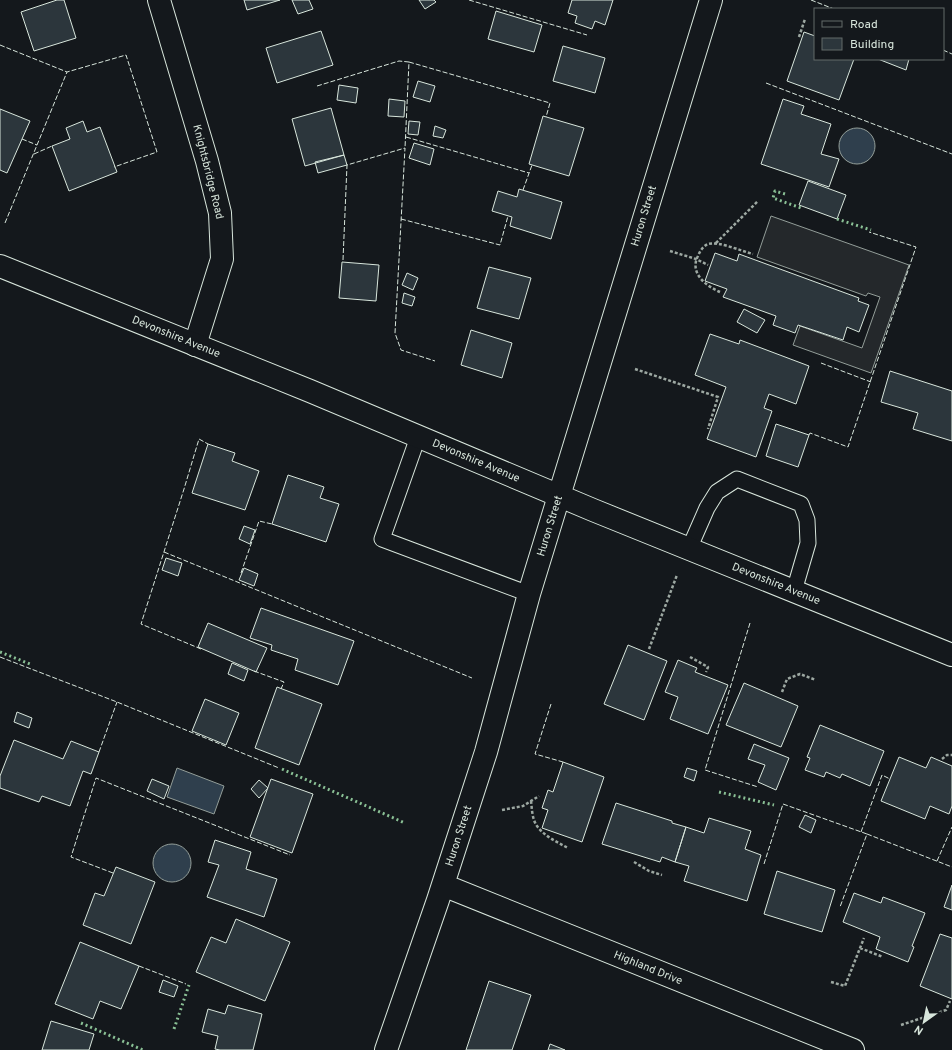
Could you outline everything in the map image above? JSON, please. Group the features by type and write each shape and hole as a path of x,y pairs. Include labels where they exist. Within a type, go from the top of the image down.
{"main road":[{"name":"Knightsbridge Road","path":"159,0 207,161 220,213 222,259 196,345"},
{"name":"Huron Street","path":"386,1050 443,885 486,752 559,496 711,0"},
{"name":"Devonshire Avenue","path":"0,266 310,391 559,496 952,655"},
{"name":"Highland Drive","path":"443,885 852,1050"}],"lane":[{"path":"418,437 382,539 530,594"},
{"path":"689,549 707,508 717,492 737,479 767,490 801,504 807,520 808,543 794,591"}],"path":[{"path":"799,38 805,19"},
{"path":"716,244 758,201"},
{"path":"720,292 710,288 700,278 695,268 696,259 700,250 706,245 716,244 753,254"},
{"path":"670,251 708,264"},
{"path":"634,369 718,397 708,430"},
{"path":"649,649 677,575"},
{"path":"690,657 708,667 706,672"},
{"path":"782,692 787,679 800,674 816,680"},
{"path":"942,759 952,755"},
{"path":"502,810 523,806 540,796"},
{"path":"531,801 533,818 537,826 551,838 568,848"},
{"path":"634,862 649,871 662,875"},
{"path":"831,982 845,986 864,938"},
{"path":"860,948 883,956"},
{"path":"901,1025 946,1010 950,1001"}],"shaded area":[{"path":"771,216 909,265 871,373 793,345 800,326 862,348 880,297 868,293 866,296 757,257"}],"water":[{"path":"861,128 870,133 874,139 874,153 870,159 861,164 853,164 844,159 840,153 839,142 844,133 850,129"},
{"path":"177,768 224,786 214,814 167,797"},
{"path":"168,844 176,844 186,849 190,856 190,870 186,877 176,882 168,882 158,877 156,874 153,867 153,859 158,849 161,847"}],"building":[{"path":"57,0 64,0 76,38 34,51 21,12"},
{"path":"244,0 280,0 247,10"},
{"path":"292,0 309,0 313,9 298,14"},
{"path":"419,0 434,0 436,2 425,9"},
{"path":"572,0 613,0 605,25 595,21 592,29 575,23 577,16 568,13"},
{"path":"496,11 542,25 534,52 488,39"},
{"path":"321,31 333,65 277,83 266,48"},
{"path":"804,32 814,36 814,60 854,60 839,100 787,81"},
{"path":"563,46 605,58 595,93 553,81"},
{"path":"881,60 909,60 906,70"},
{"path":"418,81 435,86 430,102 413,97"},
{"path":"339,85 358,88 356,103 337,100"},
{"path":"389,99 405,101 404,117 388,116"},
{"path":"783,99 804,106 801,114 831,124 821,154 839,159 829,187 761,164"},
{"path":"331,108 344,155 305,166 292,119"},
{"path":"0,109 30,121 7,173 0,170"},
{"path":"543,116 584,128 569,176 529,164"},
{"path":"83,121 87,132 100,127 117,172 69,191 52,146 70,139 66,128"},
{"path":"409,121 420,122 418,135 408,134"},
{"path":"435,126 446,130 443,138 433,136"},
{"path":"414,143 434,149 430,165 409,158"},
{"path":"344,155 347,165 318,173 315,162"},
{"path":"808,181 846,195 837,219 799,205"},
{"path":"519,189 562,202 551,239 510,226 512,217 492,211 498,191 517,197"},
{"path":"715,253 737,261 739,254 859,298 858,301 869,305 859,332 847,327 843,340 798,325 795,333 773,325 776,316 723,297 727,289 705,281"},
{"path":"342,262 379,265 376,301 339,298"},
{"path":"489,267 531,278 519,319 477,308"},
{"path":"407,273 418,278 413,290 402,285"},
{"path":"404,293 415,297 412,306 402,303"},
{"path":"744,309 765,320 757,333 737,322"},
{"path":"471,330 512,343 502,378 461,365"},
{"path":"710,334 739,344 740,340 809,366 796,404 769,394 764,408 772,411 756,457 707,439 726,387 695,375"},
{"path":"890,371 952,391 952,441 913,429 918,413 881,402"},
{"path":"776,424 809,435 798,467 766,456"},
{"path":"208,444 235,453 232,461 259,471 245,510 192,493"},
{"path":"288,475 324,487 320,498 339,504 326,542 272,524"},
{"path":"244,526 255,530 250,544 239,539"},
{"path":"166,558 182,563 178,576 162,570"},
{"path":"244,568 258,574 254,586 239,580"},
{"path":"261,608 354,641 338,685 295,670 298,659 271,650 272,645 250,638"},
{"path":"208,623 267,648 256,672 198,647"},
{"path":"628,645 667,661 644,720 604,704"},
{"path":"678,660 697,668 695,672 728,685 708,734 670,719 678,697 665,692"},
{"path":"232,663 248,670 244,681 228,674"},
{"path":"744,683 798,706 781,747 726,725"},
{"path":"277,687 322,704 299,765 255,748"},
{"path":"205,699 239,713 226,745 192,731"},
{"path":"17,712 32,718 29,728 14,722"},
{"path":"820,725 884,751 870,786 842,774 840,778 826,772 824,777 805,770 810,758 807,757"},
{"path":"14,740 63,759 71,741 99,752 91,774 83,771 70,806 42,796 39,802 0,788 0,776"},
{"path":"754,744 789,758 776,790 758,782 765,765 748,759"},
{"path":"899,757 926,768 931,757 952,766 952,806 949,814 930,806 925,819 881,801"},
{"path":"563,762 604,777 582,842 542,828 548,810 542,808 548,790 553,792"},
{"path":"687,768 697,771 694,781 684,777"},
{"path":"152,779 169,786 164,799 147,791"},
{"path":"271,779 313,794 292,853 250,837"},
{"path":"259,780 268,788 259,798 251,789"},
{"path":"616,803 686,827 675,862 662,857 660,862 602,844"},
{"path":"805,815 816,820 811,833 799,827"},
{"path":"709,818 751,831 745,849 761,855 747,901 684,881 689,866 675,862 686,827 704,833"},
{"path":"215,840 251,852 246,869 277,879 264,917 207,897 219,865 208,862"},
{"path":"116,867 155,882 131,944 83,925 95,893 104,896"},
{"path":"777,871 835,890 822,932 764,914"},
{"path":"952,885 952,910 944,907"},
{"path":"854,893 881,903 883,897 925,913 912,946 914,947 908,962 876,949 880,937 843,922"},
{"path":"236,919 290,942 265,1001 196,972 211,937 226,943"},
{"path":"940,934 952,938 952,999 920,986"},
{"path":"80,942 139,966 121,1009 100,1001 93,1019 55,1004"},
{"path":"163,980 178,986 174,997 159,992"},
{"path":"489,981 531,995 512,1050 466,1050"},
{"path":"228,1005 262,1014 253,1050 215,1049 218,1036 202,1032 208,1009 225,1014"},
{"path":"51,1021 94,1034 89,1050 42,1050"},
{"path":"550,1044 565,1050 548,1050"}],"hedge":[{"path":"785,194 775,191 773,198 801,208"},
{"path":"837,219 871,230"},
{"path":"0,652 30,664"},
{"path":"282,769 405,823"},
{"path":"719,792 774,805"},
{"path":"174,1029 189,985"},
{"path":"81,1023 143,1050"}],"fence":[{"path":"469,0 587,35"},
{"path":"811,0 831,8"},
{"path":"0,45 67,72"},
{"path":"944,50 952,54"},
{"path":"5,223 67,72 126,55 157,152 114,167"},
{"path":"317,86 399,61 409,62 405,148"},
{"path":"409,62 550,103 546,117"},
{"path":"766,83 952,154"},
{"path":"406,137 529,173"},
{"path":"22,139 37,145"},
{"path":"34,154 52,146"},
{"path":"343,260 347,165 405,148 395,333 401,350 435,361"},
{"path":"523,190 532,165"},
{"path":"401,219 500,245 508,216"},
{"path":"809,435 810,433 848,447 916,247 869,232"},
{"path":"821,363 871,382"},
{"path":"201,649 141,624 199,439 208,444"},
{"path":"241,573 259,521 272,524"},
{"path":"164,552 472,678"},
{"path":"750,623 705,770 758,787"},
{"path":"0,657 117,702 279,768"},
{"path":"254,671 284,682 281,689"},
{"path":"99,752 117,702"},
{"path":"551,704 535,754 563,762"},
{"path":"861,832 882,775 890,779"},
{"path":"113,873 71,857 96,778 290,855"},
{"path":"764,864 783,804 867,834 840,907"},
{"path":"937,861 952,827"},
{"path":"867,834 952,867"},
{"path":"139,966 186,984"}]}
